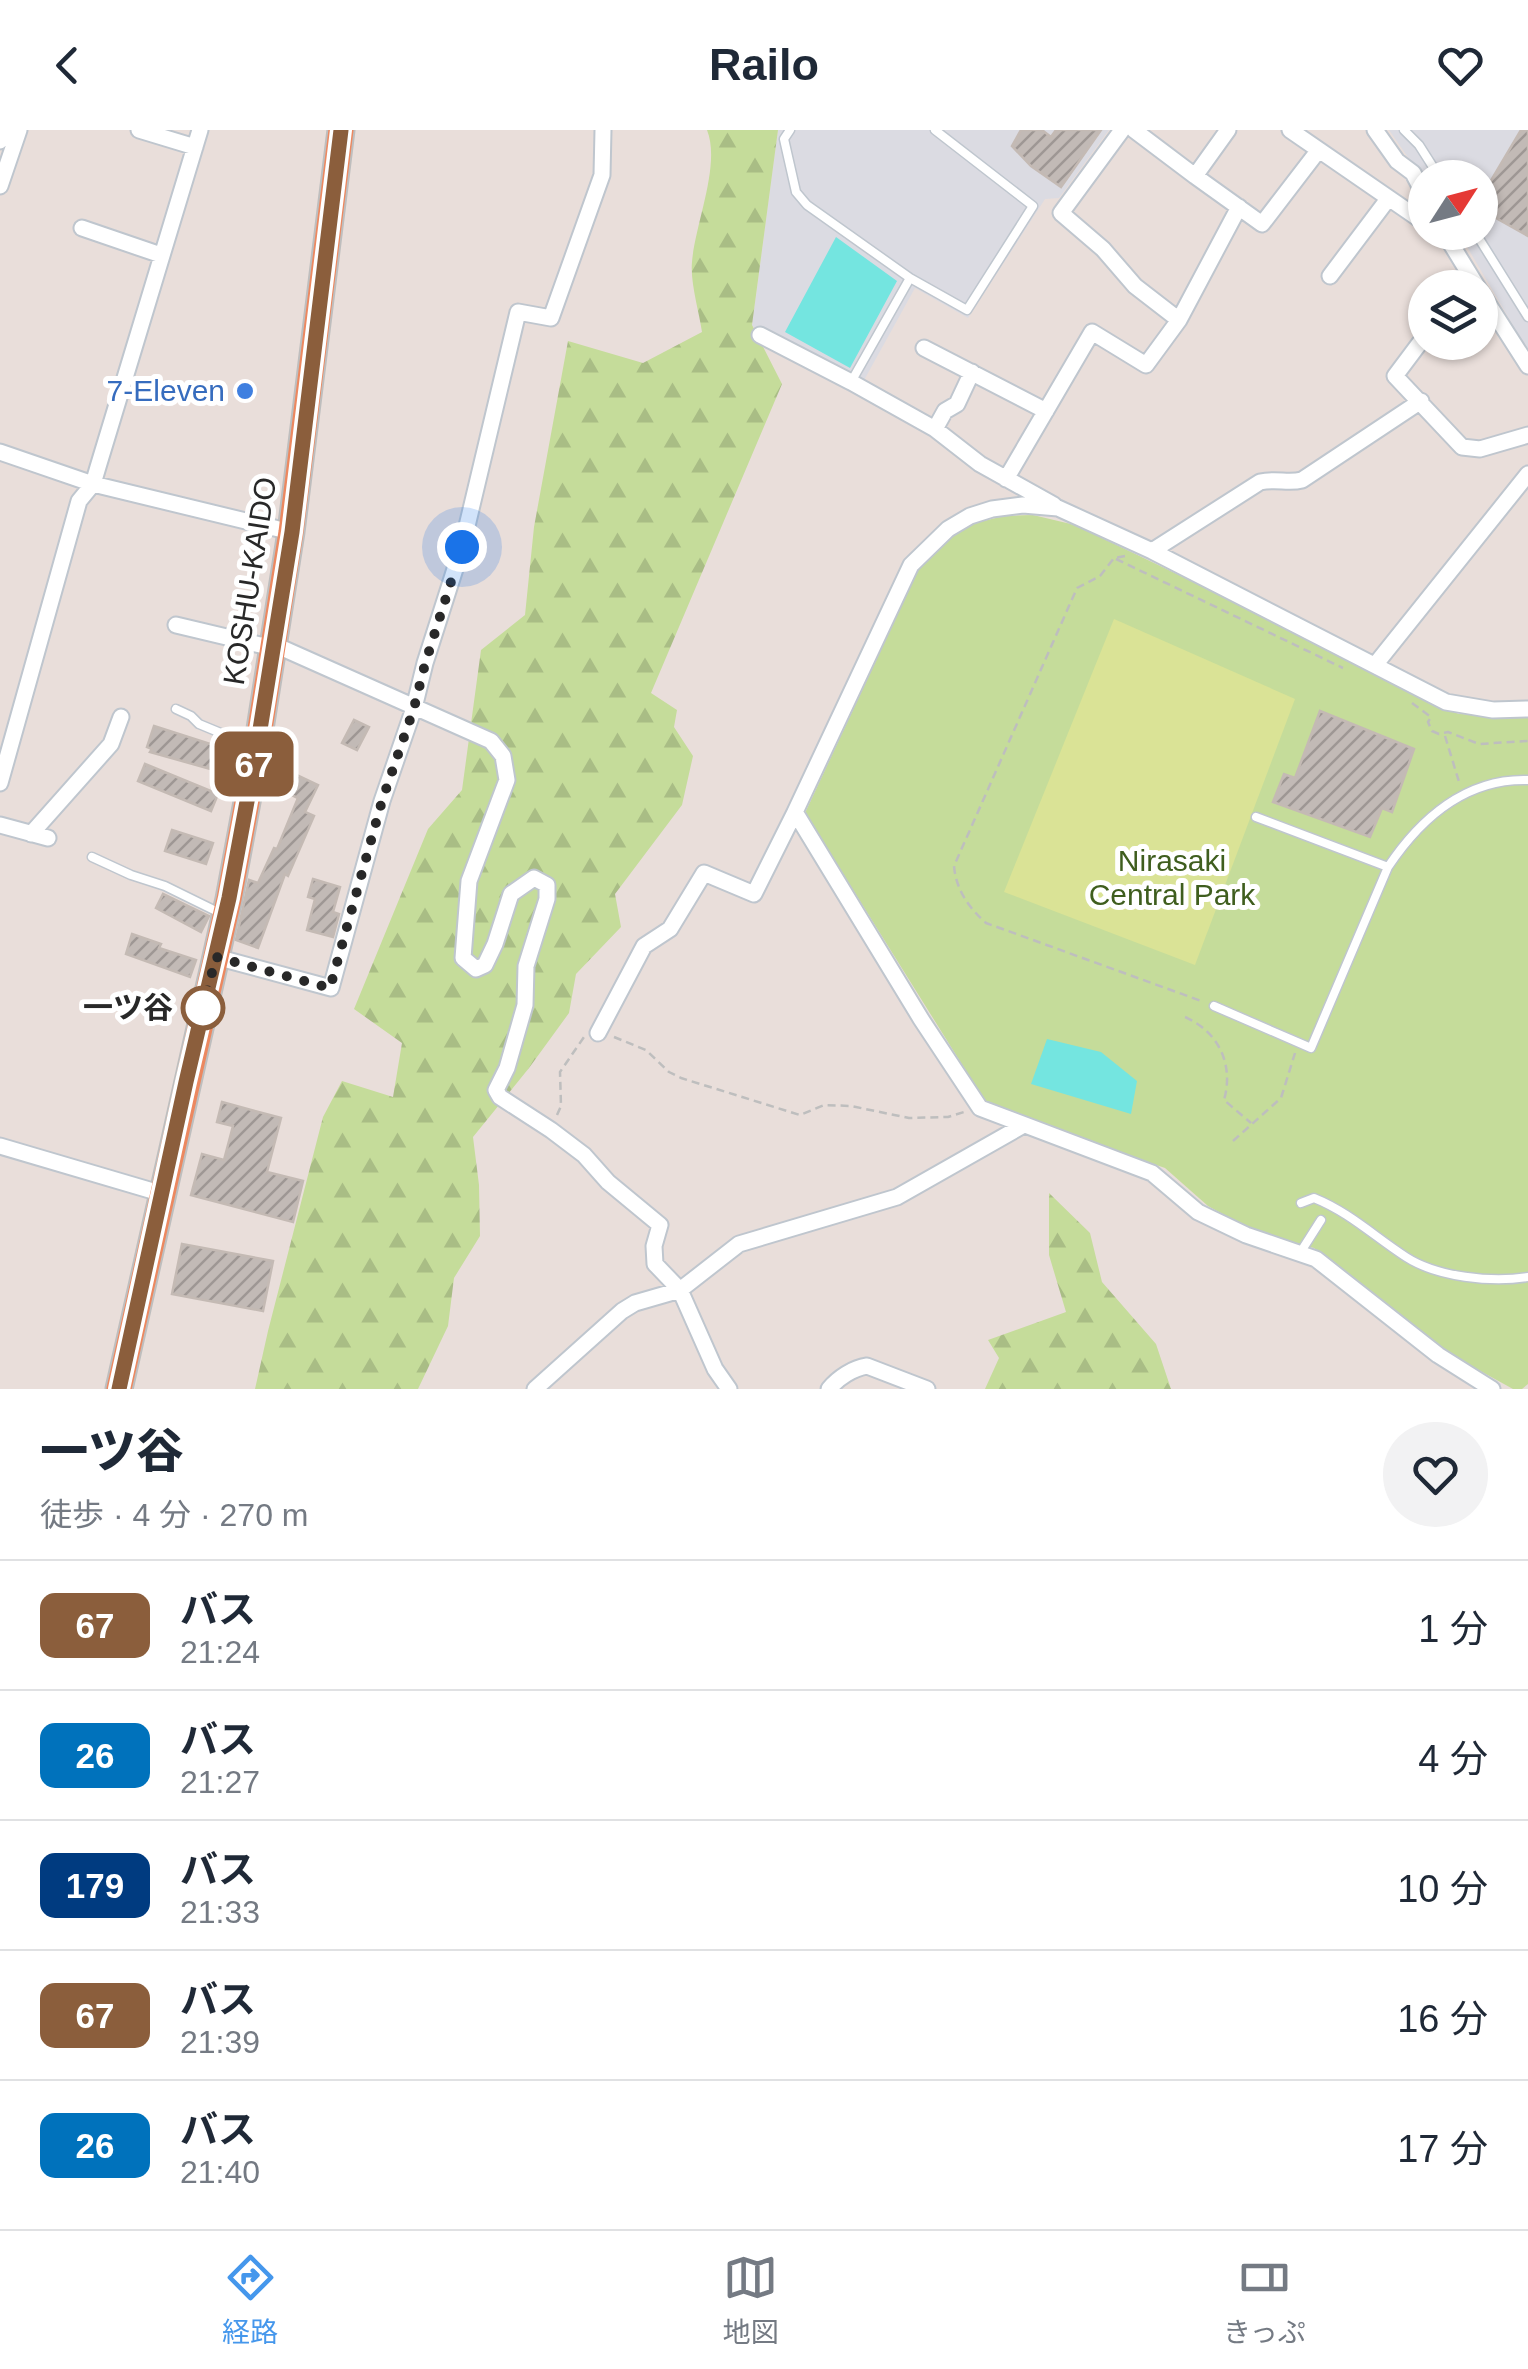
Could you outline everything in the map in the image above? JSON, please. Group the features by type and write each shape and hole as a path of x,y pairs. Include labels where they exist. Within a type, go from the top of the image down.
{"highway":[{"name":"KOSHU-KAIDO","path":"119,1389 216,957 257,748 292,532 341,130"}],"street":[{"path":"0,141 4,130"},
{"path":"0,186 18,130"},
{"path":"139,130 195,146"},
{"path":"0,783 79,501 93,484 200,130"},
{"path":"216,957 330,988 382,801 462,547 518,312 551,318 602,175 603,130"},
{"path":"1122,130 1061,213 1103,248 1135,286 1179,320"},
{"path":"1134,130 1262,224 1318,151"},
{"path":"1195,176 1228,130"},
{"path":"1290,130 1408,213"},
{"path":"1375,130 1397,161 1408,169"},
{"path":"1330,276 1388,199"},
{"path":"1006,478 1092,332 1146,365 1179,320 1239,207"},
{"path":"82,228 162,256"},
{"path":"1498,319 1528,366"},
{"path":"760,335 935,429 980,464 1058,508 1152,551 1446,702 1493,710 1528,709"},
{"path":"924,348 1046,411"},
{"path":"1408,359 1395,376 1462,447 1480,449 1528,435"},
{"path":"935,429 945,411 957,404 972,372"},
{"path":"1152,551 1260,482 1276,478 1292,483 1302,480 1421,401"},
{"path":"0,452 93,484 292,532"},
{"path":"1375,665 1528,474"},
{"path":"598,1033 644,946 670,930 704,873 754,894 911,565 948,529 970,516 1024,505 1058,508"},
{"path":"176,624 260,645 273,644 491,741 503,756 506,780 469,881 463,958 476,969 485,965 510,894 534,878 547,884 548,898 526,966 525,1005 496,1090 500,1097 584,1155 608,1182 660,1224 654,1246 655,1264 680,1290 728,1389"},
{"path":"31,834 111,744 122,718"},
{"path":"795,812 980,1108 1152,1173 1198,1212 1246,1235 1316,1259 1484,1387"},
{"path":"0,825 48,838"},
{"path":"786,831 808,836"},
{"path":"535,1389 622,1311 634,1303 680,1290 738,1244 897,1197 1022,1126"},
{"path":"0,1146 163,1194"},
{"path":"829,1389 858,1367 867,1366 927,1389"}],"lane":[{"path":"790,130 784,139 796,192 807,205 910,278 966,310 1032,206 935,130"},
{"path":"1404,130 1429,160"},
{"path":"1485,250 1528,317"},
{"path":"851,382 910,278"},
{"path":"176,709 199,724 257,748"},
{"path":"1214,1006 1311,1048 1388,867 1406,841 1429,817 1463,793 1502,782 1528,780"},
{"path":"1256,817 1388,867"},
{"path":"92,857 224,915"},
{"path":"1301,1203 1314,1198 1338,1208 1410,1260 1458,1276 1508,1280 1528,1277"},
{"path":"1300,1253 1321,1220"}],"path":[{"path":"1152,551 1114,558 1100,576 1077,588 954,866 956,880 972,910 986,923 1214,1006"},
{"path":"1114,558 1355,674"},
{"path":"1406,698 1432,715 1428,722 1432,730 1448,731 1479,744 1528,741"},
{"path":"1448,731 1463,793"},
{"path":"1185,1017 1197,1022 1221,1049 1227,1065 1224,1100 1251,1123"},
{"path":"551,1130 560,1106 560,1072 587,1033 604,1033 646,1050 680,1078 800,1115 824,1104 909,1118 948,1116 980,1108"},
{"path":"1233,1141 1282,1098 1298,1042"}],"shaded area":[{"path":"778,130 1109,130 1059,198 1045,199 968,318 915,288 863,382 752,326"},
{"path":"1389,130 1528,130 1528,351 1498,300 1498,270 1481,270 1469,250 1498,250 1498,160 1411,160"}],"green space":[{"path":"707,130 778,130 752,325 782,384 651,693 677,710 674,727 693,756 682,805 615,894 621,927 576,974 569,1013 473,1137 480,1236 454,1278 448,1326 418,1389 255,1389 323,1117 342,1081 393,1097 402,1043 354,1009 428,829 462,790 481,650 525,615 534,527 568,341 643,363 702,332 692,270 711,160"},
{"name":"Nirasaki Central Park","path":"1033,515 1075,525 1427,702 1459,714 1528,716 1528,1384 1522,1389 1513,1389 1455,1357 1314,1248 1257,1233 1208,1206 1165,1168 986,1103 805,813 918,570 951,536 975,523"},
{"path":"1114,619 1295,699 1195,965 1004,892"},
{"path":"1049,1193 1090,1233 1102,1282 1156,1344 1171,1389 985,1389 999,1358 988,1340 1066,1312 1049,1255"}],"water":[{"path":"836,237 897,281 850,368 785,332"},
{"path":"1047,1039 1101,1052 1137,1081 1131,1114 1031,1084"}],"building":[{"path":"1021,130 1042,130 1051,137 1056,130 1101,130 1061,187 1031,166 1012,146"},
{"path":"1521,130 1528,130 1528,236 1498,219 1498,169"},
{"path":"1320,711 1414,749 1392,812 1382,808 1370,837 1273,802 1284,774 1295,778"},
{"path":"354,720 369,727 357,750 342,743"},
{"path":"154,726 220,747 219,752 234,756 228,774 150,752 152,749 147,747"},
{"path":"145,764 218,794 211,811 138,781"},
{"path":"286,770 318,785 305,812 314,816 288,876 285,874 258,948 236,940 249,880 258,883 298,798 277,788"},
{"path":"172,830 213,843 206,864 165,851"},
{"path":"313,879 340,887 333,912 339,914 333,937 307,930 315,899 308,897"},
{"path":"163,894 209,916 201,932 156,908"},
{"path":"132,934 196,960 190,977 126,954"},
{"path":"222,1102 281,1118 267,1172 303,1181 293,1222 191,1195 202,1154 224,1160 233,1126 217,1122"},
{"path":"182,1244 273,1261 263,1311 172,1294"}],"bus line":[{"name":"67","path":"119,1389 229,898 257,748 292,532 341,130"}],"place":[{"name":"7-Eleven","path":"245,391"},
{"name":"一ツ谷","path":"203,1008"}],"route":[{"path":"203,1008 216,957 330,988 382,801 462,547"}]}
